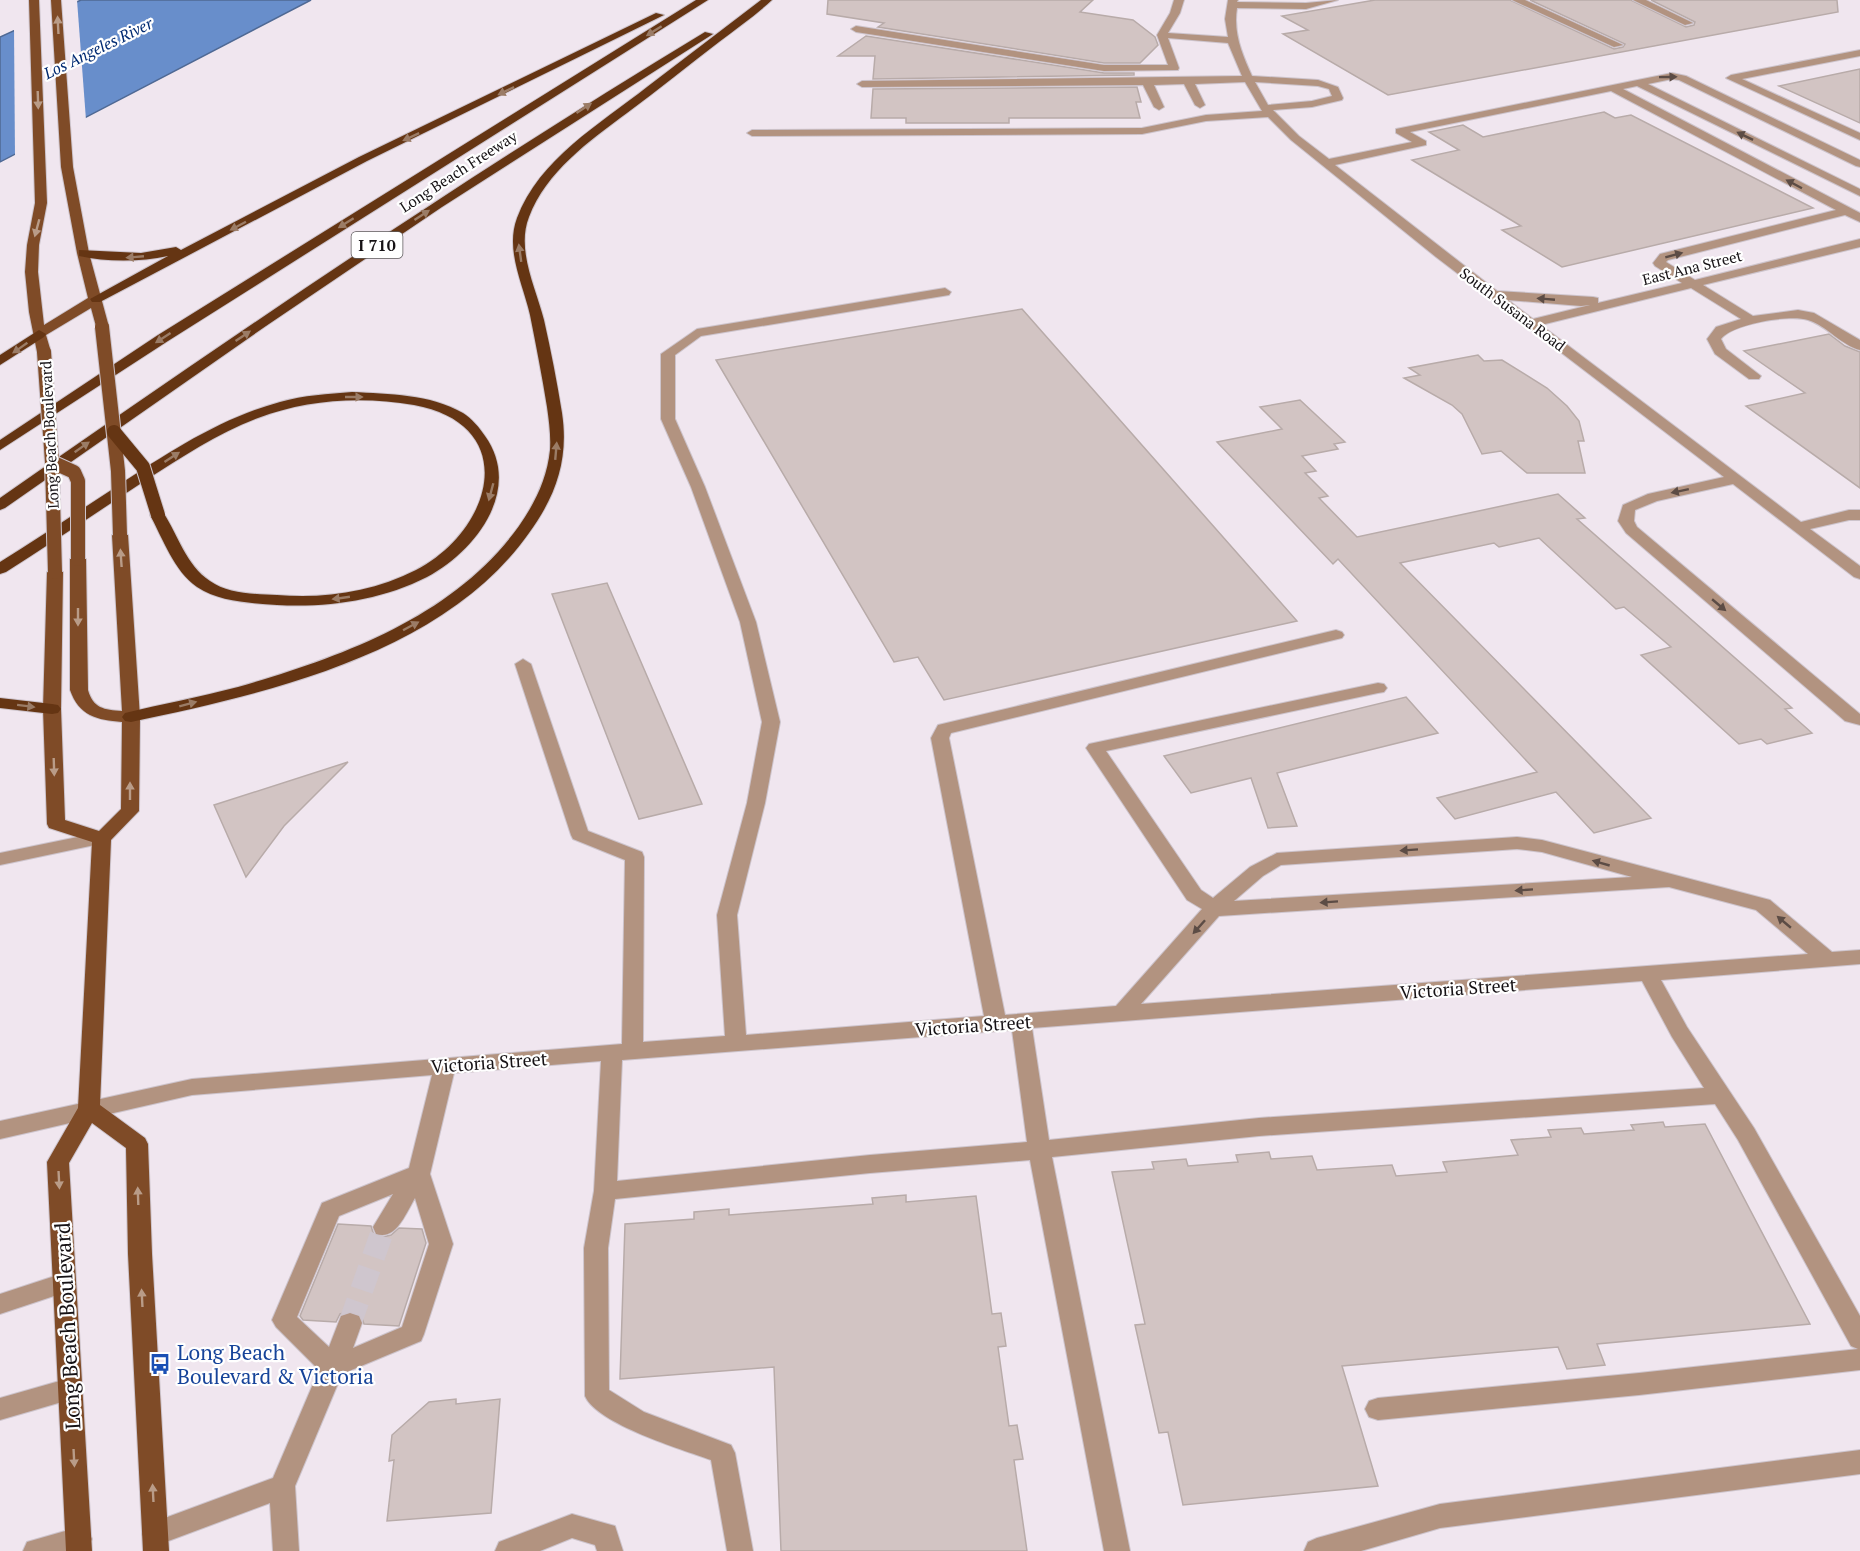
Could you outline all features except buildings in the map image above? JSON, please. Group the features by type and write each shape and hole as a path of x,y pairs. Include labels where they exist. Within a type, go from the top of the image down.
{"highway":[{"path":"96,299 363,159 464,112 690,0"},
{"name":"Long Beach Freeway","path":"0,446 163,338 704,0"},
{"path":"131,717 253,686 367,648 446,606 481,581 510,554 546,495 555,463 557,434 535,309 522,264 518,239 522,219 554,168 585,141 766,0"},
{"name":"Long Beach Freeway","path":"0,505 303,294 589,105 766,0"},
{"path":"83,253 123,258 158,255 212,240"},
{"path":"0,361 39,334"},
{"path":"0,569 207,435 231,423 279,405 308,400 372,396 426,404 447,411 465,422 477,435 493,467 494,484 485,510 469,536 454,552 433,566 378,590 348,598 279,602 225,592 202,583 181,558 158,515 143,466 114,432"},
{"path":"0,702 52,709"}],"main road":[{"name":"Long Beach Boulevard","path":"34,0 40,220 33,244 32,270 35,315 44,351 52,462 55,572 52,709 56,824 102,838 89,1108 58,1162 79,1545"},
{"path":"56,0 67,167 83,253 102,327 114,432 131,717 130,811 102,838"},
{"path":"39,334 96,299"},
{"path":"52,462 74,472 78,481 79,690 82,703 89,710 131,717"},
{"path":"89,1108 137,1144 140,1254 155,1542"}],"street":[{"path":"1162,35 1175,13 1179,0"},
{"path":"1233,3 1306,6 1333,0"},
{"path":"1518,0 1618,45"},
{"path":"1638,0 1688,23"},
{"name":"South Susana Road","path":"1233,3 1232,40 1248,80 1268,111 1295,138 1494,294 1860,574"},
{"path":"856,29 1104,68 1174,68 1162,35"},
{"path":"1162,35 1232,40"},
{"path":"1860,53 1731,78 1860,137"},
{"path":"1327,163 1422,143 1400,131 1660,77 1682,78 1860,164"},
{"path":"752,133 1142,131 1206,118 1268,111 1338,98 1333,87 1318,83 1248,80 862,84"},
{"path":"1188,81 1200,105"},
{"path":"1148,82 1159,107"},
{"path":"1636,82 1857,192"},
{"path":"1611,87 1860,218"},
{"path":"1820,197 1857,192"},
{"path":"1751,320 1659,263 1664,257 1846,211"},
{"name":"East Ana Street","path":"1532,323 1860,243"},
{"path":"736,1043 727,915 756,803 771,722 748,622 698,487 668,419 668,354 697,333 945,292"},
{"path":"1494,294 1581,302 1646,296"},
{"path":"1754,376 1720,351 1714,339 1721,330 1751,320 1798,314 1814,316 1860,346"},
{"path":"1737,479 1653,497 1628,508 1626,521 1631,530 1808,681 1851,717 1860,720"},
{"path":"1799,527 1849,515 1860,515"},
{"path":"996,1023 940,738 944,729 1336,635"},
{"path":"523,663 580,835 634,857 622,1052 596,1248 597,1396 635,1420 722,1453 740,1551"},
{"path":"1378,688 1095,748 1194,895 1216,909 1666,881"},
{"path":"0,859 102,838"},
{"path":"1122,1013 1216,909 1255,870 1277,858 1516,843 1542,846 1666,881 1763,905 1829,960"},
{"name":"Victoria Street","path":"0,1130 89,1108 192,1087 445,1065 1860,957"},
{"path":"1648,974 1678,1032 1746,1134 1860,1339"},
{"path":"1021,1021 1039,1150 1117,1551"},
{"path":"384,1227 419,1174 445,1065"},
{"path":"605,1191 1259,1127 1720,1095"},
{"path":"333,1367 412,1334 441,1244 419,1174"},
{"path":"333,1367 284,1320 330,1210 419,1174"},
{"path":"0,1304 64,1283"},
{"path":"286,1551 282,1486 350,1323"},
{"path":"1378,1408 1860,1359"},
{"path":"0,1409 70,1389"},
{"path":"1317,1551 1440,1516 1860,1462"},
{"path":"155,1542 282,1486"},
{"path":"508,1551 572,1526 606,1535 610,1551"},
{"path":"36,1551 79,1545"}],"water":[{"name":"Los Angeles River","path":"81,0 311,0 0,162 0,37"}],"pier":[{"path":"77,0 86,120 15,158 14,27"}],"tunnel":[{"path":"350,1323 384,1227"}],"place":[{"name":"Long Beach Boulevard & Victoria","path":"160,1364"}]}
